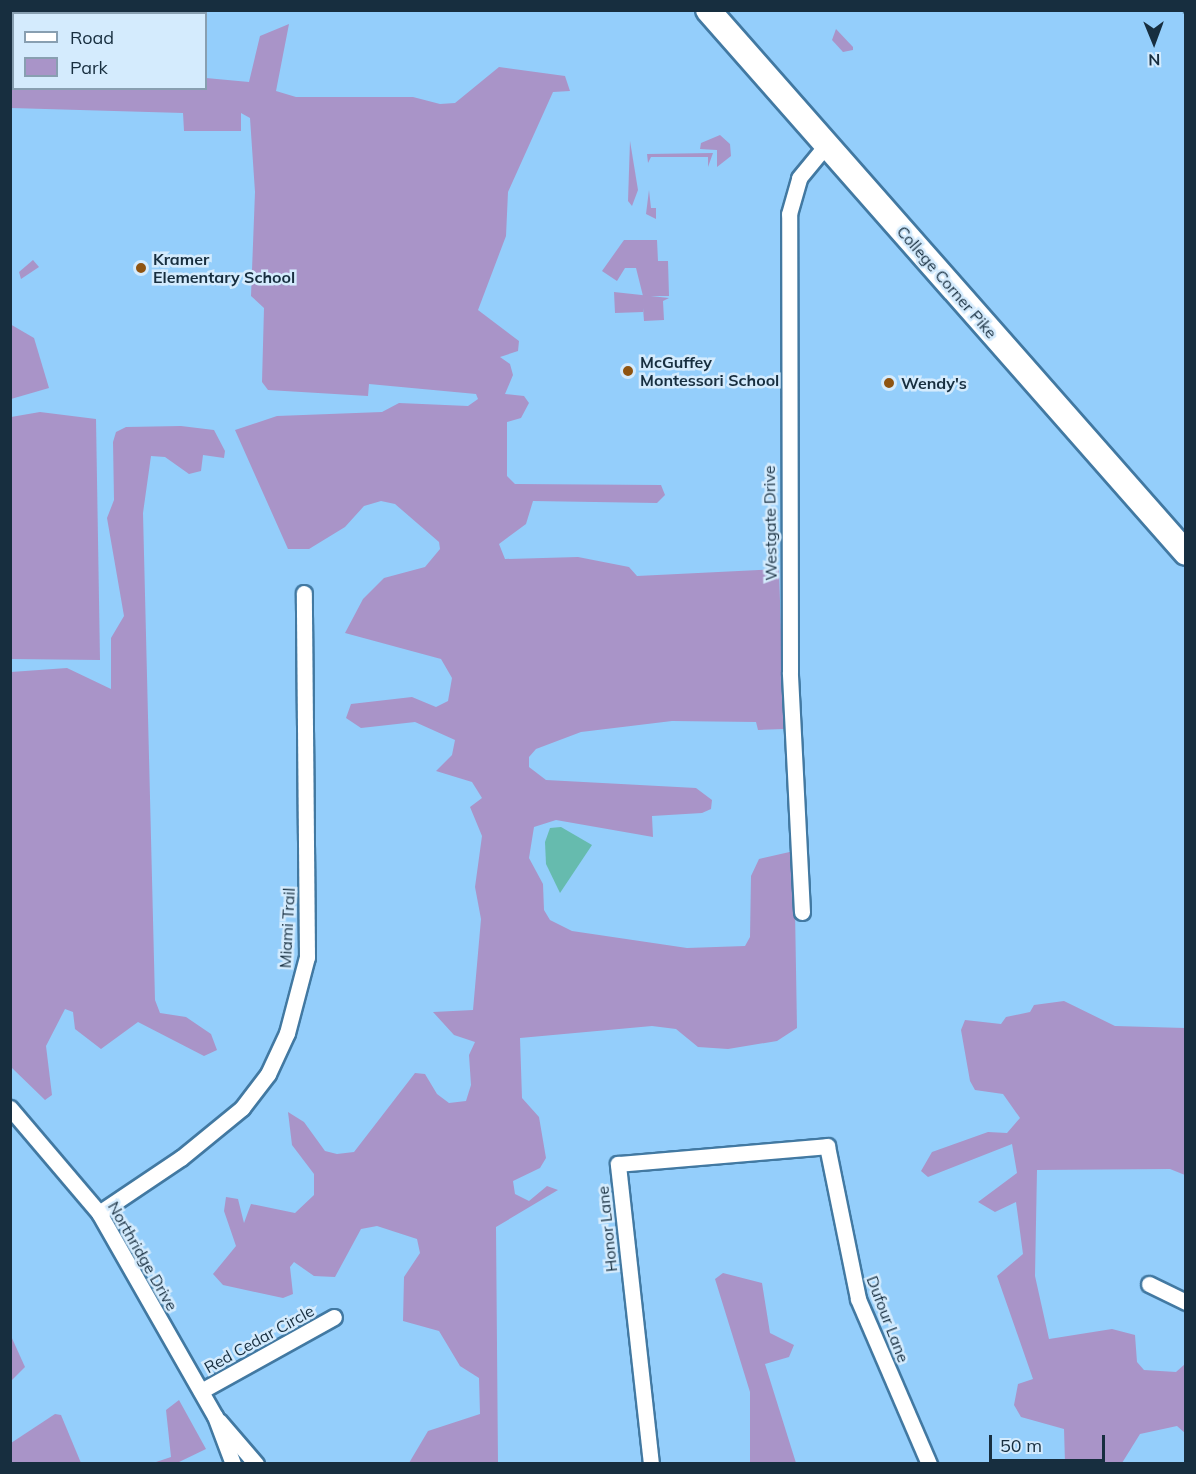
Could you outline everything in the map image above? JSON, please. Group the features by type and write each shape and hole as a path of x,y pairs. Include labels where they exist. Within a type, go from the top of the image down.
{"highway":[{"name":"College Corner Pike","path":"708,10 1185,553"}],"street":[{"name":"Westgate Drive","path":"802,912 790,672 789,214 799,178 827,144"},
{"name":"Miami Trail","path":"99,1213 181,1158 242,1108 268,1074 287,1033 307,957 304,593"},
{"name":"Northridge Drive","path":"10,1108 17,1121 99,1213 215,1416 233,1464"},
{"name":"Honor Lane","path":"651,1464 618,1164 827,1146"},
{"name":"Dufour Lane","path":"827,1146 858,1299 929,1464"},
{"path":"1149,1284 1185,1302"},
{"name":"Red Cedar Circle","path":"201,1391 334,1317"},
{"name":"Northridge Drive","path":"215,1416 256,1464"}],"green space":[{"path":"96,10 12,12 11,23 10,11"},
{"path":"289,24 276,91 296,97 413,97 440,104 455,103 499,67 565,76 570,91 553,92 508,192 506,236 478,310 519,341 518,351 500,357 510,364 513,375 505,394 524,396 529,403 521,418 507,422 507,476 515,484 661,485 665,495 657,503 533,501 526,524 499,544 505,559 578,557 629,567 637,576 779,569 784,729 758,730 756,722 672,721 581,732 536,749 529,757 529,767 546,780 696,788 712,800 711,809 702,813 652,816 653,837 556,820 534,827 529,858 543,884 544,910 550,920 572,931 687,948 745,946 750,937 751,876 759,859 794,851 797,1028 777,1041 728,1049 698,1047 676,1029 652,1026 520,1038 522,1098 539,1117 546,1158 540,1168 513,1181 515,1194 529,1201 547,1186 558,1190 496,1227 498,1463 409,1463 428,1431 480,1414 479,1378 460,1366 439,1331 403,1321 404,1277 420,1253 417,1239 377,1226 361,1229 335,1277 314,1276 294,1262 290,1267 293,1294 283,1298 223,1285 213,1274 236,1246 224,1211 226,1197 238,1199 244,1223 251,1204 295,1213 314,1195 314,1174 292,1145 288,1112 304,1122 325,1151 337,1154 354,1152 415,1073 425,1074 437,1094 449,1103 466,1101 471,1085 469,1055 475,1042 454,1035 433,1012 473,1010 481,919 475,887 482,836 470,807 482,798 472,782 436,771 452,755 455,740 415,722 361,728 346,718 351,704 412,697 436,707 448,701 452,678 441,659 345,633 363,599 384,578 425,567 440,549 439,542 395,504 381,501 364,506 345,527 309,549 288,549 235,430 277,416 382,412 399,403 468,406 478,399 476,394 369,384 368,396 268,390 262,382 264,308 251,296 255,192 250,118 241,113 241,131 184,131 183,113 11,108 10,83 12,90 207,90 207,78 249,82 260,36"},
{"path":"836,29 853,47 853,50 843,52 832,40"},
{"path":"720,135 730,144 731,156 717,167 717,150 700,149 701,143"},
{"path":"630,141 638,190 632,206 628,201"},
{"path":"713,153 708,167 708,157 651,157 648,163 647,154"},
{"path":"649,190 651,208 656,208 656,219 646,214"},
{"path":"624,240 657,240 658,261 668,261 669,296 643,296 636,268 625,268 617,281 602,271"},
{"path":"33,260 39,267 21,279 19,272"},
{"path":"614,292 669,298 663,301 664,320 644,321 643,308 643,312 615,313"},
{"path":"10,324 34,338 49,388 11,399"},
{"path":"40,412 96,419 100,660 11,659 11,417"},
{"path":"181,426 214,430 225,451 224,458 203,455 201,471 189,474 165,457 151,456 143,513 155,1000 160,1013 186,1017 211,1034 217,1050 204,1056 138,1022 101,1049 75,1029 73,1012 65,1009 46,1046 52,1095 45,1100 11,1067 11,672 67,668 111,689 111,638 124,616 107,518 114,500 113,442 116,432 126,427"},
{"path":"1064,1001 1115,1026 1185,1028 1185,1175 1170,1169 1037,1170 1035,1276 1049,1339 1112,1329 1135,1335 1137,1362 1144,1370 1176,1372 1185,1364 1185,1433 1177,1426 1140,1434 1122,1463 1065,1463 1064,1429 1021,1417 1014,1405 1018,1384 1033,1379 997,1276 1023,1254 1016,1202 995,1212 978,1202 1017,1173 1012,1144 928,1177 921,1171 932,1152 988,1132 1007,1133 1020,1118 1003,1094 975,1090 970,1081 961,1030 965,1020 1001,1024 1006,1017 1030,1012 1034,1005"},
{"path":"723,1273 762,1283 770,1333 794,1345 789,1357 765,1364 796,1463 750,1463 750,1392 715,1279"},
{"path":"11,1336 25,1367 10,1381"},
{"path":"179,1400 206,1449 177,1463 153,1463 171,1457 166,1410"},
{"path":"55,1414 61,1415 81,1463 11,1463 11,1443"}],"shaded area":[{"path":"561,827 592,845 560,893 546,864 545,842 550,828"}],"place":[{"name":"Kramer Elementary School","path":"141,268"},
{"name":"McGuffey Montessori School","path":"628,371"},
{"name":"Wendy's","path":"889,383"}]}
